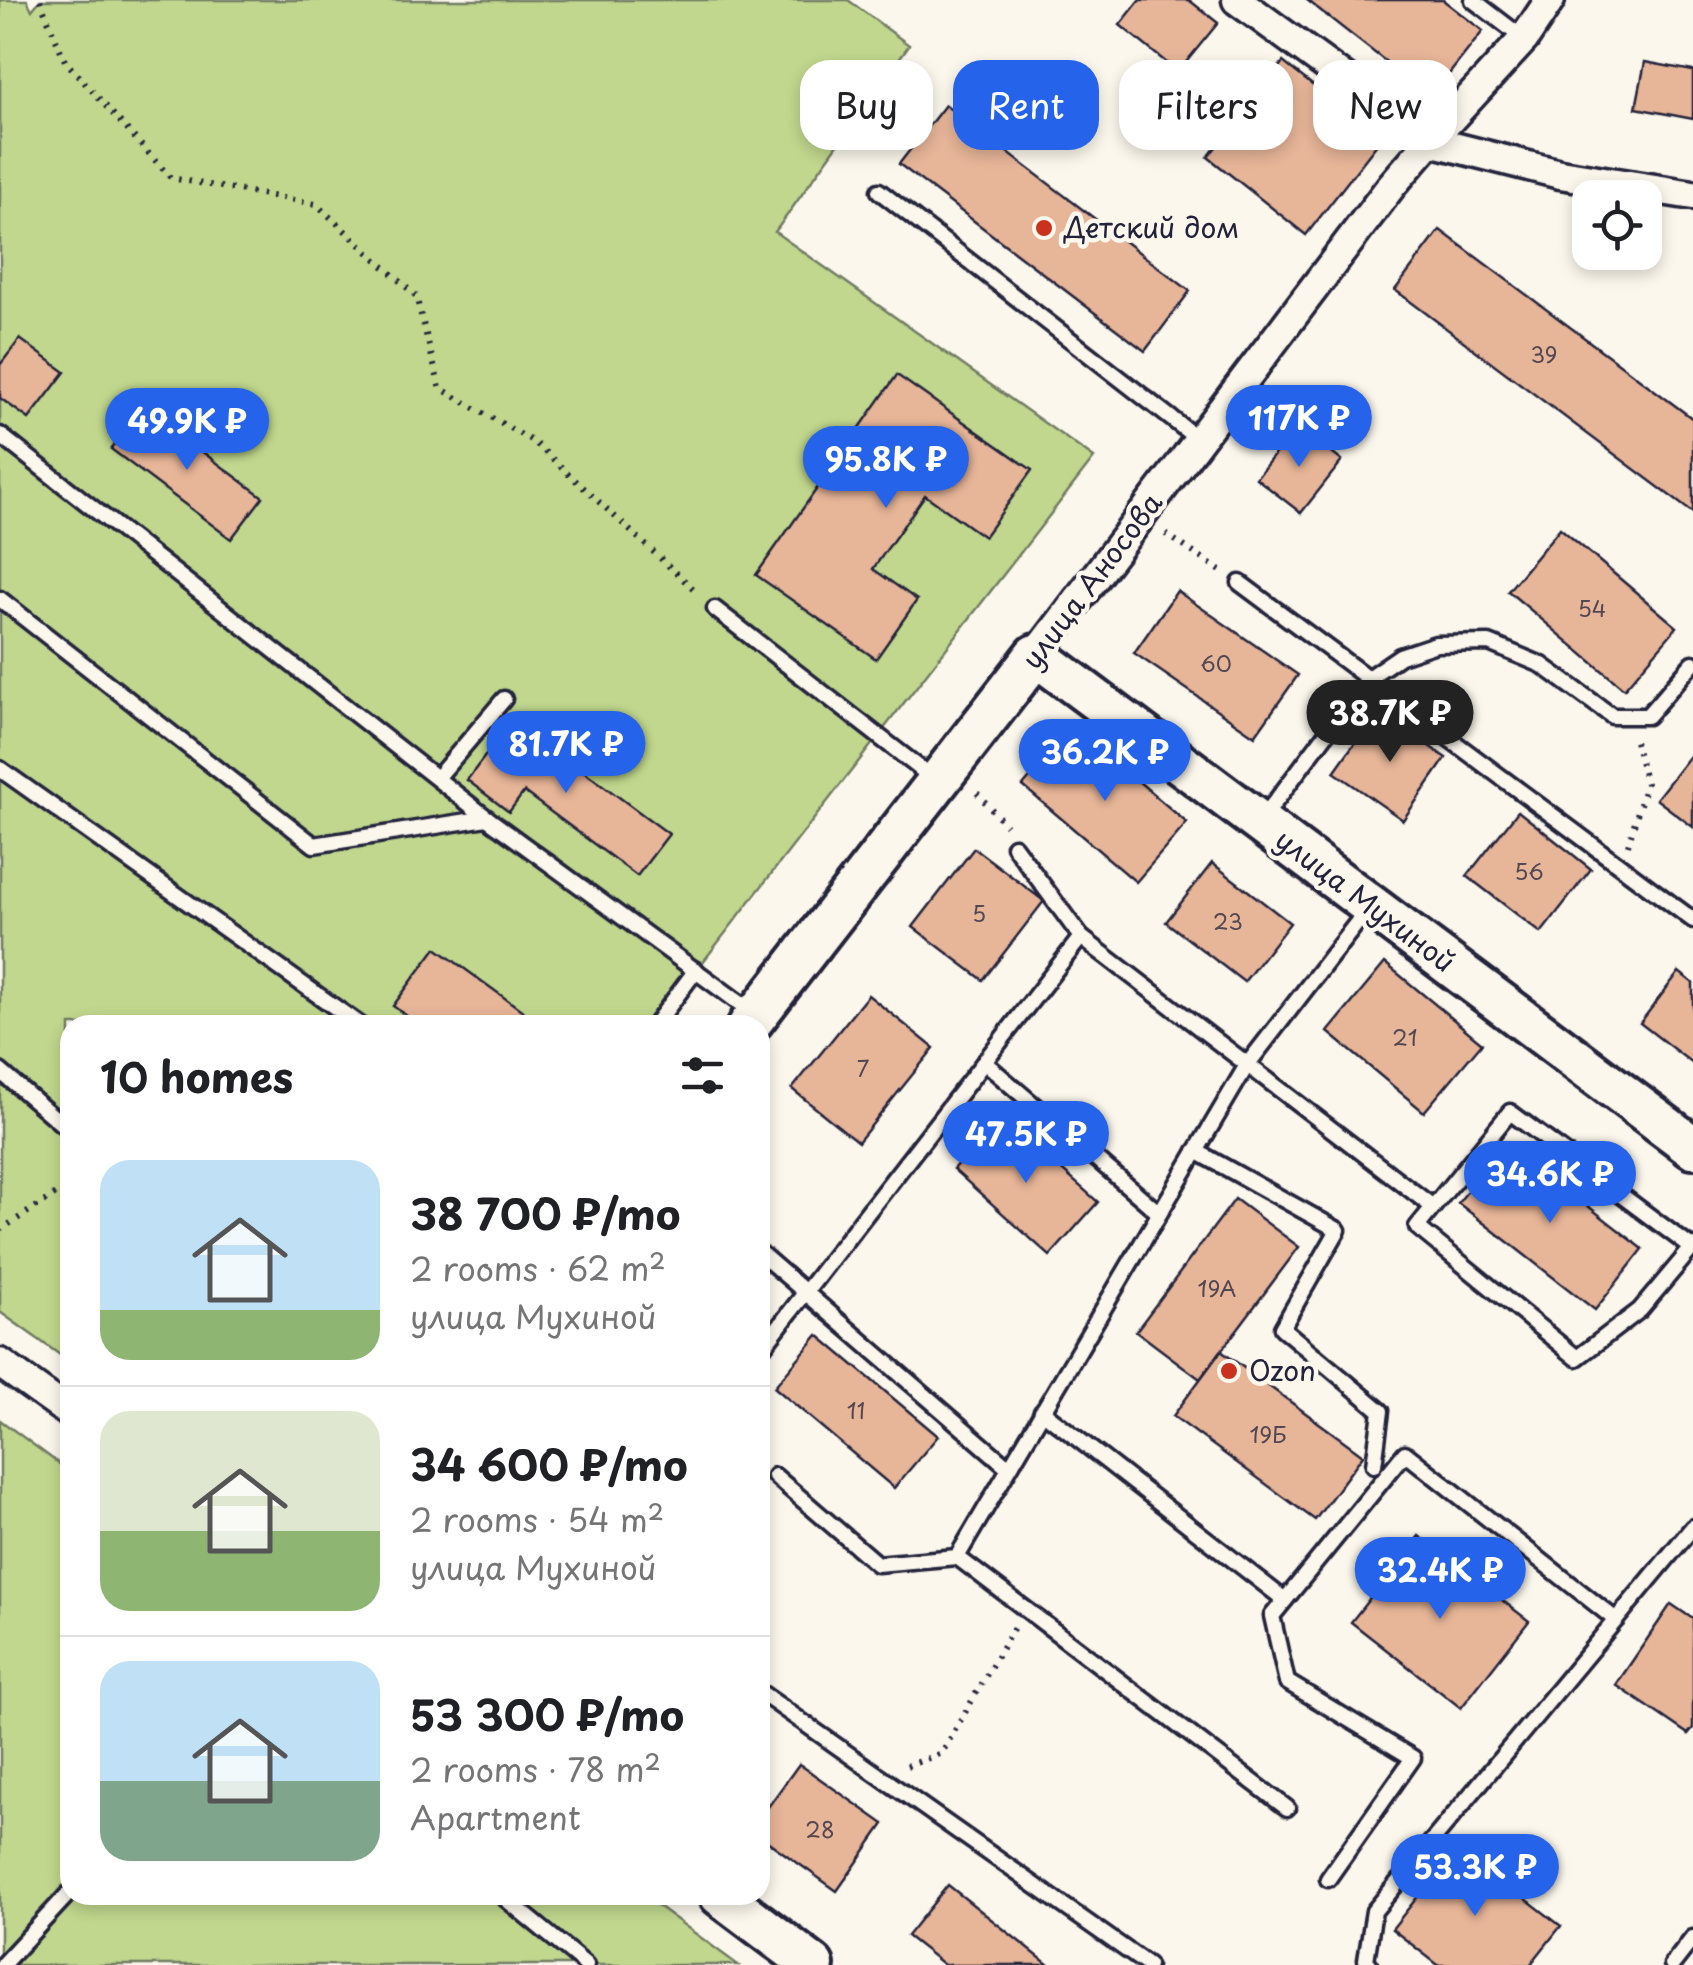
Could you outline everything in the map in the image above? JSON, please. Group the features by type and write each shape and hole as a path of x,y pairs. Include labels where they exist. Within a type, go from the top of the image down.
{"street":[{"path":"1237,0 1320,60"},
{"name":"улица Аносова","path":"1457,111 1524,39 1550,0"},
{"path":"1457,147 1560,174 1693,195"},
{"name":"улица Аносова","path":"756,1015 944,788 1036,655 1422,150"},
{"name":"улица Мухиной","path":"1036,655 1693,1147"},
{"path":"0,1363 60,1407"},
{"path":"733,1905 813,1965"}],"lane":[{"path":"1473,0 1524,39"},
{"path":"879,191 1199,440"},
{"path":"0,435 487,818 696,970 746,1015"},
{"path":"1240,583 1693,920"},
{"path":"0,599 314,845 487,818"},
{"path":"715,609 944,788"},
{"path":"1260,822 1368,678 1400,656 1436,644 1490,643 1542,665 1612,716 1647,716 1693,663"},
{"path":"437,778 504,699"},
{"path":"0,769 346,1015"},
{"path":"1014,846 1081,937 1433,1208"},
{"path":"957,1556 1247,1064 1370,906"},
{"path":"770,1338 1081,937"},
{"path":"662,1015 696,970"},
{"path":"984,1062 1159,1213"},
{"path":"0,1071 60,1122"},
{"path":"1510,1112 1692,1247 1640,1310 1577,1358 1416,1227 1510,1112"},
{"path":"1196,1151 1338,1230 1282,1328 1381,1411 1374,1466"},
{"path":"770,1261 1009,1468"},
{"path":"1042,1411 1285,1600"},
{"path":"1328,1879 1414,1758 1287,1682 1272,1616 1406,1453 1616,1620"},
{"path":"775,1476 876,1564 957,1556 1287,1808"},
{"path":"1370,1963 1374,1911 1616,1620 1687,1547 1693,1527"},
{"path":"770,1699 1148,1965"},
{"path":"2,1965 60,1903"},
{"path":"513,1905 586,1965"},
{"path":"1672,1965 1693,1938"}],"path":[{"path":"40,0 65,61 172,178 316,204 416,296 440,388 534,442 715,609"},
{"path":"1140,517 1240,583"},
{"path":"1622,867 1646,784 1628,716"},
{"path":"0,1230 60,1191"},
{"path":"880,1776 942,1753 1025,1608"}],"green space":[{"path":"0,0 27,0 32,10 40,0 848,0 909,45 898,60 800,60 800,150 834,150 775,232 1094,458 662,1015 60,1015 60,1355 0,1312"},
{"path":"0,1420 60,1465 60,1905 657,1905 738,1965 0,1965"}],"building":[{"path":"1140,0 1189,0 1218,23 1188,60 1163,60 1120,25"},
{"path":"1307,0 1443,0 1483,31 1457,64 1457,60 1384,60"},
{"path":"1645,62 1693,71 1693,119 1636,108"},
{"path":"1293,70 1313,86 1313,150 1372,150 1306,235 1208,157 1214,150 1293,150"},
{"name":"Детский дом","path":"945,105 953,111 953,150 1004,150 1190,291 1145,351 899,164 910,150 933,150 933,120"},
{"path":"1440,230 1693,419 1693,513 1395,290"},
{"path":"20,339 65,372 29,419 0,398 0,365"},
{"path":"897,375 1032,470 984,537 925,495 873,569 917,600 876,659 756,575"},
{"path":"142,407 263,497 231,539 111,449"},
{"path":"1297,426 1342,461 1301,513 1256,478"},
{"path":"1560,528 1677,627 1624,689 1508,591"},
{"path":"1177,591 1298,675 1255,736 1134,653"},
{"path":"1378,710 1446,758 1403,820 1334,772"},
{"path":"513,719 669,834 637,876 524,792 509,812 467,780"},
{"path":"1074,726 1187,823 1136,882 1023,786"},
{"path":"1693,752 1693,827 1656,799"},
{"path":"1518,811 1591,869 1541,933 1467,876"},
{"path":"974,848 1044,901 983,980 913,927"},
{"path":"1212,863 1290,923 1244,982 1166,922"},
{"path":"436,948 528,1015 405,1015 393,1006"},
{"path":"1385,963 1482,1043 1424,1112 1328,1032"},
{"path":"1679,972 1693,983 1693,1064 1640,1023"},
{"path":"868,995 934,1048 858,1142 792,1089"},
{"path":"1001,1116 1098,1202 1050,1256 953,1169"},
{"path":"1506,1142 1643,1249 1595,1310 1458,1203"},
{"path":"1235,1199 1299,1247 1200,1379 1136,1331"},
{"path":"818,1335 938,1436 894,1488 774,1387"},
{"path":"1221,1351 1363,1455 1315,1520 1173,1416"},
{"path":"1419,1536 1529,1621 1461,1708 1351,1622"},
{"path":"1671,1604 1693,1619 1693,1728 1688,1734 1616,1685"},
{"path":"799,1764 884,1824 837,1891 770,1843 770,1804"},
{"path":"1458,1846 1561,1926 1530,1965 1438,1965 1392,1929"},
{"path":"948,1885 1049,1965 944,1965 907,1936"}],"place":[{"name":"Детский дом","path":"1044,228"},
{"name":"Ozon","path":"1229,1371"}]}
